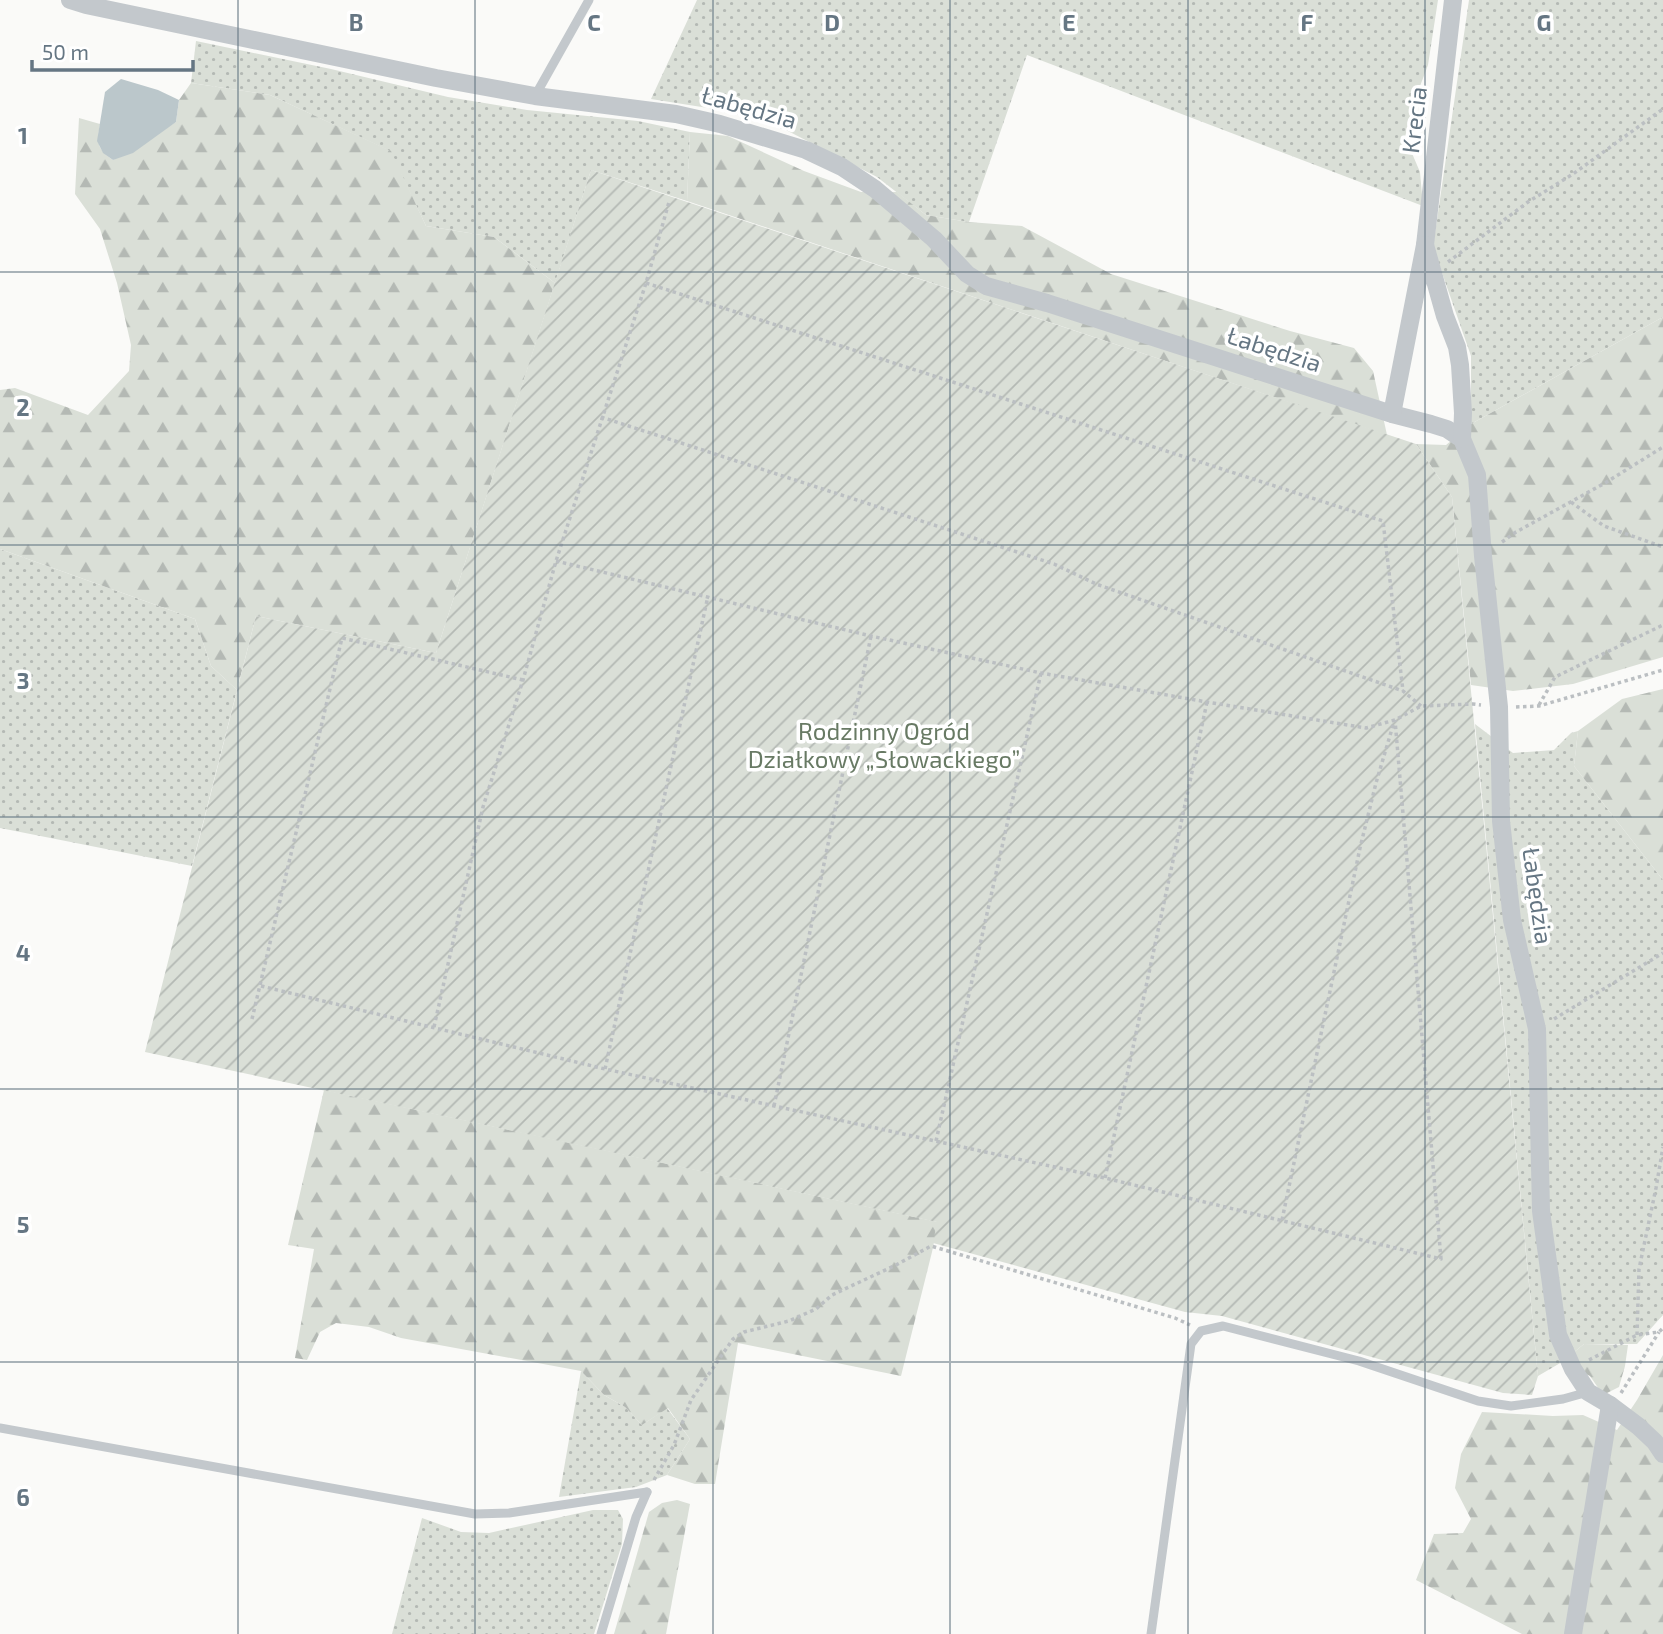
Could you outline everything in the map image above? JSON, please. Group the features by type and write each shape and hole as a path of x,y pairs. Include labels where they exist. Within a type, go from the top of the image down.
{"street":[{"name":"Łabędzia","path":"70,0 436,78 535,96 676,114 720,124 806,150 842,167 875,189 934,239 967,274 986,286 1447,429 1461,439 1477,475 1499,707 1502,821 1512,920 1537,1029 1541,1211 1558,1335 1573,1369 1588,1392 1611,1405 1638,1426 1656,1442 1663,1454"},
{"name":"Krecia","path":"1392,414 1425,245 1453,0"},
{"name":"Krecia","path":"1425,245 1461,365 1461,439"},
{"path":"1573,1634 1611,1405"}],"lane":[{"path":"535,96 589,0"},
{"path":"1151,1634 1191,1344 1201,1331 1223,1326 1359,1361 1478,1401 1511,1406 1563,1399 1588,1392"},
{"path":"0,1428 475,1514 509,1513 647,1492"},
{"path":"601,1634 636,1517 647,1492"}],"path":[{"path":"1433,274 1528,202 1573,174 1663,109"},
{"path":"434,1027 482,807 669,202"},
{"path":"646,283 1383,521 1403,691"},
{"path":"601,417 1054,564 1096,584 1403,691 1421,706"},
{"path":"1483,556 1663,447"},
{"path":"1571,502 1604,526 1663,547"},
{"path":"556,561 871,636 1041,673 1366,728 1395,720 1421,706 1539,706 1663,670"},
{"path":"605,1069 708,596"},
{"path":"1539,706 1555,677 1663,625"},
{"path":"774,1106 871,636"},
{"path":"252,1019 342,638 523,680"},
{"path":"936,1141 1041,673"},
{"path":"1105,1178 1208,702"},
{"path":"261,986 605,1069 1105,1178 1441,1259 1395,720"},
{"path":"1282,1220 1360,848 1395,720"},
{"path":"1537,1029 1663,953"},
{"path":"1637,1335 1639,1269 1663,1147"},
{"path":"647,1492 674,1445 691,1400 733,1339 744,1332 789,1321 816,1309 832,1294 930,1247 1175,1318 1201,1331"},
{"path":"1611,1405 1623,1391 1663,1328"},
{"path":"1573,1369 1637,1335 1659,1332"}],"green space":[{"path":"697,0 1438,0 1428,65 1405,137 1420,172 1423,206 1027,55 969,222 926,215 877,177 786,130 727,111 651,99"},
{"path":"1469,0 1663,0 1663,317 1471,424 1471,356 1433,247"},
{"path":"196,41 448,97 527,110 638,121 690,132 687,201 591,170 555,283 494,237 426,226 390,151 270,95 191,83"},
{"path":"191,83 270,95 391,151 426,226 494,237 555,283 436,653 256,616 237,690 211,666 195,619 0,549 0,390 15,388 88,415 129,371 131,345 117,283 100,229 75,194 79,118 100,124 99,145 113,160 176,122 179,100"},
{"path":"690,132 728,136 804,171 861,192 897,192 926,215 1022,226 1111,274 1290,331 1354,348 1373,371 1387,435 687,201"},
{"name":"Rodzinny Ogród Działkowy „Słowackiego”","path":"591,170 1416,444 1452,497 1538,1376 1532,1395 1503,1393 1222,1316 1185,1312 933,1243 937,1222 145,1052 256,616 436,653"},
{"path":"1663,317 1663,657 1573,684 1513,691 1471,685 1452,497 1416,444 1446,445 1471,424"},
{"path":"0,549 195,619 211,666 237,690 192,866 0,828"},
{"path":"1663,689 1663,880 1574,766 1578,731 1622,699"},
{"path":"1475,724 1513,753 1554,750 1571,733 1578,731 1574,766 1663,880 1663,1315 1637,1344 1584,1344 1562,1362 1538,1376"},
{"path":"324,1090 938,1222 901,1376 738,1343 715,1484 695,1484 667,1475 690,1439 668,1408 642,1425 625,1407 604,1395 581,1371 401,1338 369,1327 336,1323 320,1332 307,1360 295,1358 314,1249 288,1245"},
{"path":"1584,1344 1628,1345 1619,1387 1603,1395 1590,1376 1562,1362"},
{"path":"1663,1355 1663,1634 1522,1634 1416,1580 1434,1534 1463,1533 1471,1519 1455,1488 1461,1454 1482,1412 1583,1415 1617,1430"},
{"path":"581,1371 604,1395 625,1407 642,1425 667,1408 690,1439 667,1475 636,1487 559,1497"},
{"path":"677,1500 690,1504 666,1634 614,1634 649,1512 662,1503"},
{"path":"593,1510 618,1510 623,1519 622,1544 594,1634 392,1634 422,1518 461,1532 489,1533"}],"shaded area":[{"path":"121,79 158,90 179,100 176,122 133,153 113,160 103,153 97,141 105,92"}]}
